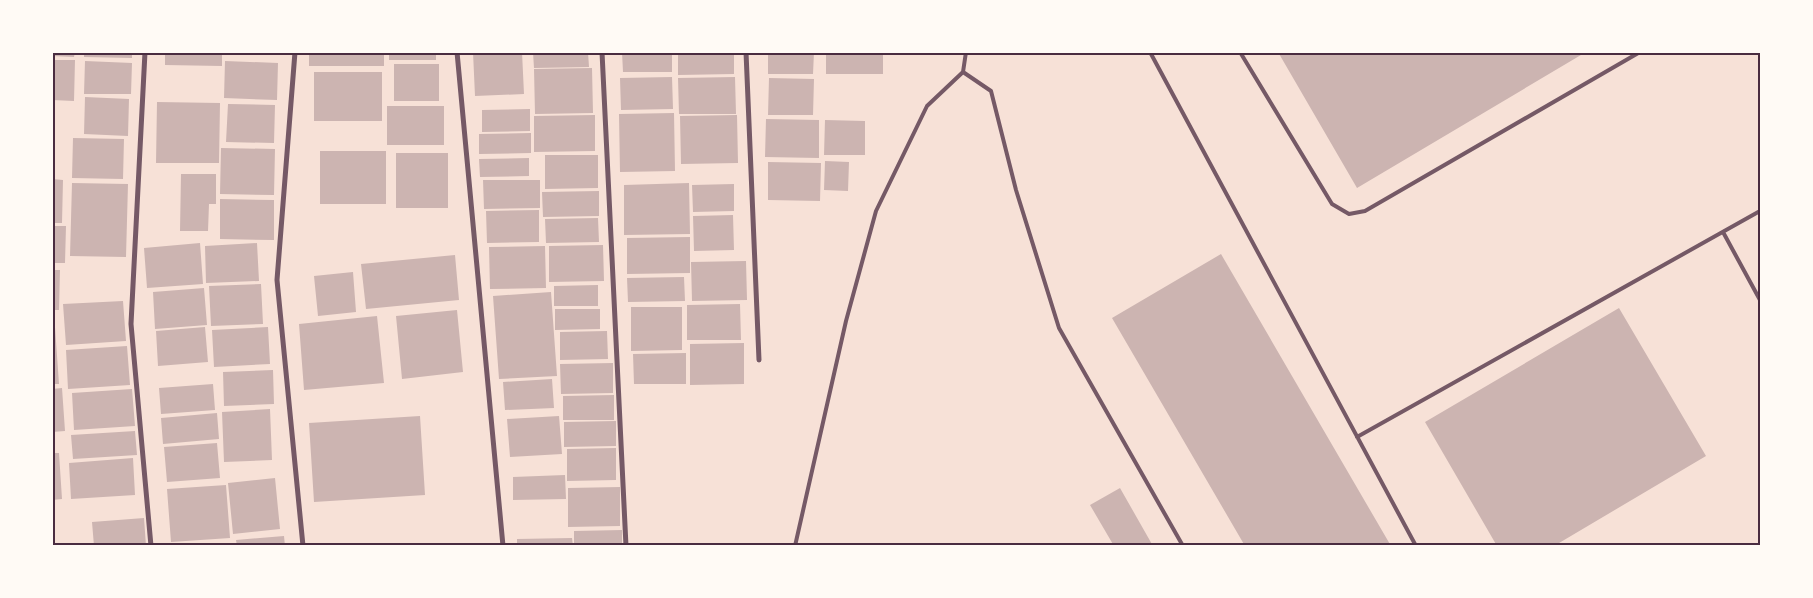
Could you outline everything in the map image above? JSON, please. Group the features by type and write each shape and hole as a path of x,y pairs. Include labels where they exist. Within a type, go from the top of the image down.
{"street":[{"path":"145,52 131,324 151,546"},
{"path":"295,52 277,280 303,546"},
{"path":"457,52 504,546"},
{"path":"602,52 626,546"},
{"path":"746,52 759,360"}],"lane":[{"path":"795,546 846,321 876,211 927,106 963,72 966,52"},
{"path":"1150,52 1416,546"},
{"path":"1240,52 1332,204 1349,214 1365,211 1640,52"},
{"path":"963,72 991,91 1016,190 1059,328 1183,546"},
{"path":"1358,437 1760,211"},
{"path":"1723,232 1760,300"}],"building":[{"path":"52,52 75,52 74,57 52,56"},
{"path":"84,52 132,52 132,58 84,57"},
{"path":"165,52 222,52 222,66 165,65"},
{"path":"309,52 384,52 384,66 309,66"},
{"path":"389,52 436,52 436,60 389,60"},
{"path":"473,52 522,52 524,94 475,96"},
{"path":"533,52 588,52 589,67 534,68"},
{"path":"622,52 672,52 672,72 623,72"},
{"path":"678,52 734,52 734,74 678,75"},
{"path":"768,52 814,52 813,74 768,74"},
{"path":"826,52 883,52 883,74 826,74"},
{"path":"1278,52 1586,52 1357,188"},
{"path":"52,60 75,60 74,101 52,100"},
{"path":"85,61 132,63 131,94 84,94"},
{"path":"225,61 278,63 277,100 224,98"},
{"path":"394,64 439,64 439,101 394,101"},
{"path":"592,68 593,113 535,114 534,69"},
{"path":"314,72 382,72 382,121 314,121"},
{"path":"672,77 673,109 621,110 620,78"},
{"path":"735,77 736,114 679,114 678,78"},
{"path":"769,78 814,79 813,115 768,115"},
{"path":"85,97 129,99 128,136 84,134"},
{"path":"157,102 220,103 219,163 156,163"},
{"path":"228,104 275,105 274,143 226,142"},
{"path":"387,106 444,106 444,145 387,145"},
{"path":"530,109 530,131 482,132 482,110"},
{"path":"674,113 675,171 620,172 619,114"},
{"path":"595,115 595,151 534,152 534,116"},
{"path":"737,115 738,163 681,164 680,116"},
{"path":"766,119 819,120 819,158 765,157"},
{"path":"825,120 865,121 865,155 824,155"},
{"path":"531,133 531,153 479,154 479,134"},
{"path":"73,138 124,139 123,179 72,178"},
{"path":"52,139 55,139 54,173 52,173"},
{"path":"221,148 275,149 274,195 220,194"},
{"path":"320,151 386,151 386,204 320,204"},
{"path":"396,153 448,153 448,208 396,208"},
{"path":"545,155 598,155 598,188 545,189"},
{"path":"529,158 529,176 480,177 479,159"},
{"path":"825,161 849,162 848,191 824,190"},
{"path":"768,162 821,163 820,201 768,200"},
{"path":"181,174 216,174 216,204 209,204 208,231 180,231"},
{"path":"52,179 63,180 62,223 52,223"},
{"path":"483,180 540,180 540,208 484,209"},
{"path":"72,183 128,184 126,257 70,256"},
{"path":"689,183 690,234 624,235 624,185"},
{"path":"734,184 734,211 693,212 692,185"},
{"path":"599,191 599,216 543,217 542,192"},
{"path":"220,199 274,200 274,240 220,239"},
{"path":"539,210 539,242 487,243 486,211"},
{"path":"733,215 734,250 694,251 693,216"},
{"path":"598,218 599,242 546,243 545,219"},
{"path":"52,226 66,226 65,263 52,263"},
{"path":"690,237 690,273 627,274 627,238"},
{"path":"200,243 203,284 147,288 144,248"},
{"path":"257,243 259,281 206,283 205,246"},
{"path":"603,245 604,281 549,282 549,246"},
{"path":"545,246 546,288 490,289 489,247"},
{"path":"1221,254 1391,546 1245,546 1112,318"},
{"path":"455,255 459,300 366,309 361,264"},
{"path":"746,261 747,300 692,301 691,262"},
{"path":"52,270 60,270 59,310 52,310"},
{"path":"353,272 356,312 318,316 314,276"},
{"path":"684,277 685,301 628,302 627,278"},
{"path":"261,284 263,324 211,326 209,286"},
{"path":"598,285 598,306 554,306 554,286"},
{"path":"204,288 207,325 155,329 153,292"},
{"path":"551,292 557,376 499,379 493,296"},
{"path":"123,301 126,341 66,345 63,304"},
{"path":"740,304 741,340 687,340 687,305"},
{"path":"631,307 682,307 682,350 631,351"},
{"path":"1619,308 1706,456 1554,546 1497,546 1425,422"},
{"path":"555,309 600,309 600,329 555,330"},
{"path":"457,310 463,372 402,379 396,316"},
{"path":"377,316 384,383 304,390 299,324"},
{"path":"52,327 55,327 59,384 52,384"},
{"path":"205,327 208,362 158,366 156,331"},
{"path":"268,327 270,364 214,367 212,330"},
{"path":"607,331 608,359 560,360 560,332"},
{"path":"744,343 744,384 690,385 690,344"},
{"path":"127,346 130,385 68,389 66,350"},
{"path":"686,353 686,384 634,384 633,354"},
{"path":"613,363 613,393 561,394 560,364"},
{"path":"273,370 274,404 224,406 223,372"},
{"path":"552,379 554,408 505,410 503,382"},
{"path":"213,384 215,410 161,414 159,388"},
{"path":"62,388 65,431 52,432 52,389"},
{"path":"132,389 135,426 74,430 72,393"},
{"path":"614,395 614,420 563,420 563,396"},
{"path":"270,409 272,460 224,462 222,412"},
{"path":"217,413 219,439 163,444 161,418"},
{"path":"420,416 425,495 314,502 309,423"},
{"path":"559,416 562,454 510,457 507,419"},
{"path":"616,421 616,446 564,447 564,422"},
{"path":"135,431 137,455 73,459 71,435"},
{"path":"217,443 220,478 167,482 164,447"},
{"path":"616,448 616,480 567,481 567,449"},
{"path":"52,453 59,453 62,499 52,500"},
{"path":"133,458 135,495 71,499 69,463"},
{"path":"565,475 566,499 513,500 513,477"},
{"path":"275,478 280,529 233,534 228,483"},
{"path":"226,485 230,538 171,542 167,489"},
{"path":"620,487 620,526 568,527 568,488"},
{"path":"1120,488 1153,546 1114,546 1090,505"},
{"path":"144,518 146,546 94,546 92,522"},
{"path":"622,530 622,546 574,546 574,531"},
{"path":"284,536 285,546 237,546 236,540"},
{"path":"572,538 573,546 517,546 517,539"}]}
